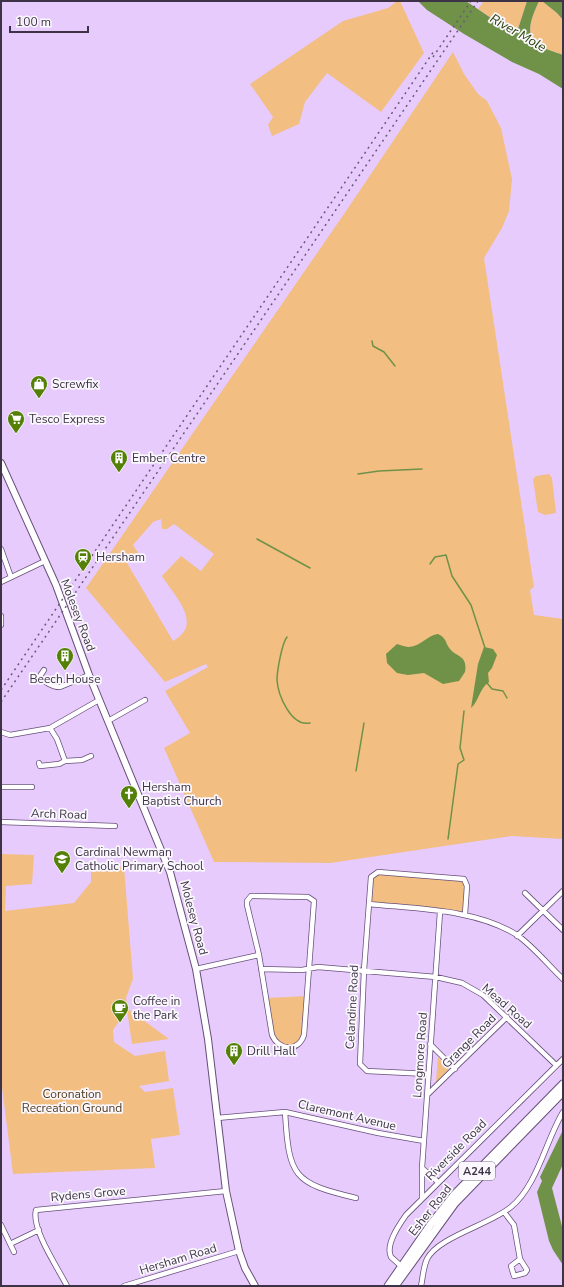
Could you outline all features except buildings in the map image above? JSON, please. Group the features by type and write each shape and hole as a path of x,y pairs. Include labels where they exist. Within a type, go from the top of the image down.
{"main road":[{"name":"Esher Road","path":"388,1286 401,1266 454,1195 563,1084"},
{"name":"Esher Road","path":"395,1286 455,1203 563,1092"}],"street":[{"name":"Molesey Road","path":"1,464 71,623 99,700 164,854 186,927 196,969 208,1039 226,1191 239,1252 245,1268 255,1286"},
{"path":"1,549 11,577"},
{"path":"1,582 45,561"},
{"path":"1,616 1,625"},
{"path":"44,670 40,676 41,679 55,687 60,687 89,675"},
{"path":"2,729 10,735 50,728 99,700"},
{"path":"108,721 145,700"},
{"path":"50,728 57,739 64,761"},
{"path":"40,763 40,766 59,764 64,761 82,760 92,756"},
{"path":"1,787 32,787"},
{"name":"Arch Road","path":"1,822 115,826"},
{"name":"Celandine Road","path":"428,1074 367,1071 363,1069 359,1060 364,970 372,877 375,873 461,878 467,884 465,914"},
{"path":"517,936 563,891"},
{"path":"525,893 563,930"},
{"path":"258,896 308,897 314,901 304,1035 300,1043 288,1048 278,1045 272,1035 259,955 246,905 248,898 258,896"},
{"path":"369,904 465,914 491,923 517,936 563,979"},
{"name":"Longmore Road","path":"422,1198 422,1168 440,912"},
{"path":"196,969 259,955"},
{"name":"Mead Road","path":"261,969 318,967 364,970 436,977 462,983 483,995 556,1065"},
{"name":"Grange Road","path":"427,1095 507,1017"},
{"path":"430,1044 455,1069"},
{"name":"Riverside Road","path":"401,1266 390,1256 391,1244 403,1220 422,1198 563,1058"},
{"path":"285,1112 287,1145 292,1165 299,1175 312,1186 356,1198"},
{"name":"Claremont Avenue","path":"217,1118 285,1112 378,1133 424,1141"},
{"path":"421,1286 425,1264 435,1249 447,1240 504,1212 515,1203 530,1183 563,1112"},
{"path":"422,1168 438,1182"},
{"name":"Rydens Grove","path":"67,1286 39,1230 35,1214 36,1210 226,1191"},
{"path":"504,1212 514,1225 520,1259"},
{"path":"1,1225 14,1252"},
{"path":"10,1244 39,1230"},
{"name":"Hersham Road","path":"124,1286 239,1252"}],"green space":[{"path":"397,1 400,1 424,53 381,112 327,73 305,102 299,124 272,136 268,125 273,117 250,84 343,21 388,8"},
{"path":"484,1 527,1 518,29 510,31 478,9"},
{"path":"539,1 542,1 563,20 563,55 537,44 533,39 530,29"},
{"path":"453,52 464,74 478,94 487,101 501,128 512,179 509,211 502,228 484,258 534,587 530,590 534,615 563,619 563,839 512,836 330,863 214,862 164,748 190,733 165,691 208,667 206,664 165,682 86,588 344,214","holes":["161,519 162,529 167,529 174,524 214,554 201,571 181,556 162,576 179,601 187,618 186,627 182,634 173,641 127,563 140,556 133,545 153,522"]},
{"path":"549,474 552,478 556,513 545,515 538,512 533,479 536,476"},
{"name":"Coronation Recreation Ground","path":"1,854 34,855 32,884 6,886 5,911 74,903 91,882 91,865 124,867 133,979 126,998 128,1009 169,1039 132,1044 127,1010 113,1030 114,1042 135,1056 165,1051 169,1081 139,1086 145,1092 173,1088 180,1135 151,1139 155,1168 13,1174 1,1079"},
{"path":"375,873 466,881 465,914 369,904 371,877"},
{"path":"308,996 304,1035 293,1047 275,1042 266,998"},
{"path":"438,1057 449,1069 437,1082 436,1081"}],"water":[{"name":"River Mole","path":"418,1 466,1 510,31 518,29 527,1 539,1 531,23 531,34 537,44 563,55 563,89 539,74 512,62 464,34 427,10"},
{"path":"542,1 562,1 563,20 557,13"},
{"path":"438,634 444,639 452,652 461,657 465,662 465,672 459,681 443,684 424,673 408,675 397,673 387,663 386,654 397,644 408,647 413,646 421,643 431,636"},
{"path":"484,647 493,649 497,655 492,668 488,673 489,682 483,688 476,702 471,708 478,664"},
{"path":"563,1130 563,1164 552,1188 563,1230 563,1265 549,1241 537,1192 542,1181 540,1177"}],"waterway":[{"path":"372,341 373,346 384,352 395,366"},
{"path":"358,474 379,471 422,469"},
{"path":"257,539 310,568"},
{"path":"430,564 435,557 446,555 452,576 471,605 485,648"},
{"path":"287,637 283,645 277,680 280,694 291,715 303,723 310,723"},
{"path":"487,683 492,689 503,691 507,698"},
{"path":"448,839 458,764 464,760 460,748 464,711"},
{"path":"356,771 364,723"}],"railway":[{"path":"433,57 471,1"},
{"path":"1,702 478,1"},
{"path":"1,690 434,51"}],"place":[{"name":"Screwfix","path":"39,399"},
{"name":"Tesco Express","path":"16,434"},
{"name":"Ember Centre","path":"119,473"},
{"name":"Hersham","path":"83,572"},
{"name":"Beech House","path":"65,671"},
{"name":"Hersham Baptist Church","path":"129,809"},
{"name":"Cardinal Newman Catholic Primary School","path":"62,874"},
{"name":"Coffee in the Park","path":"120,1023"},
{"name":"Drill Hall","path":"234,1066"}]}
